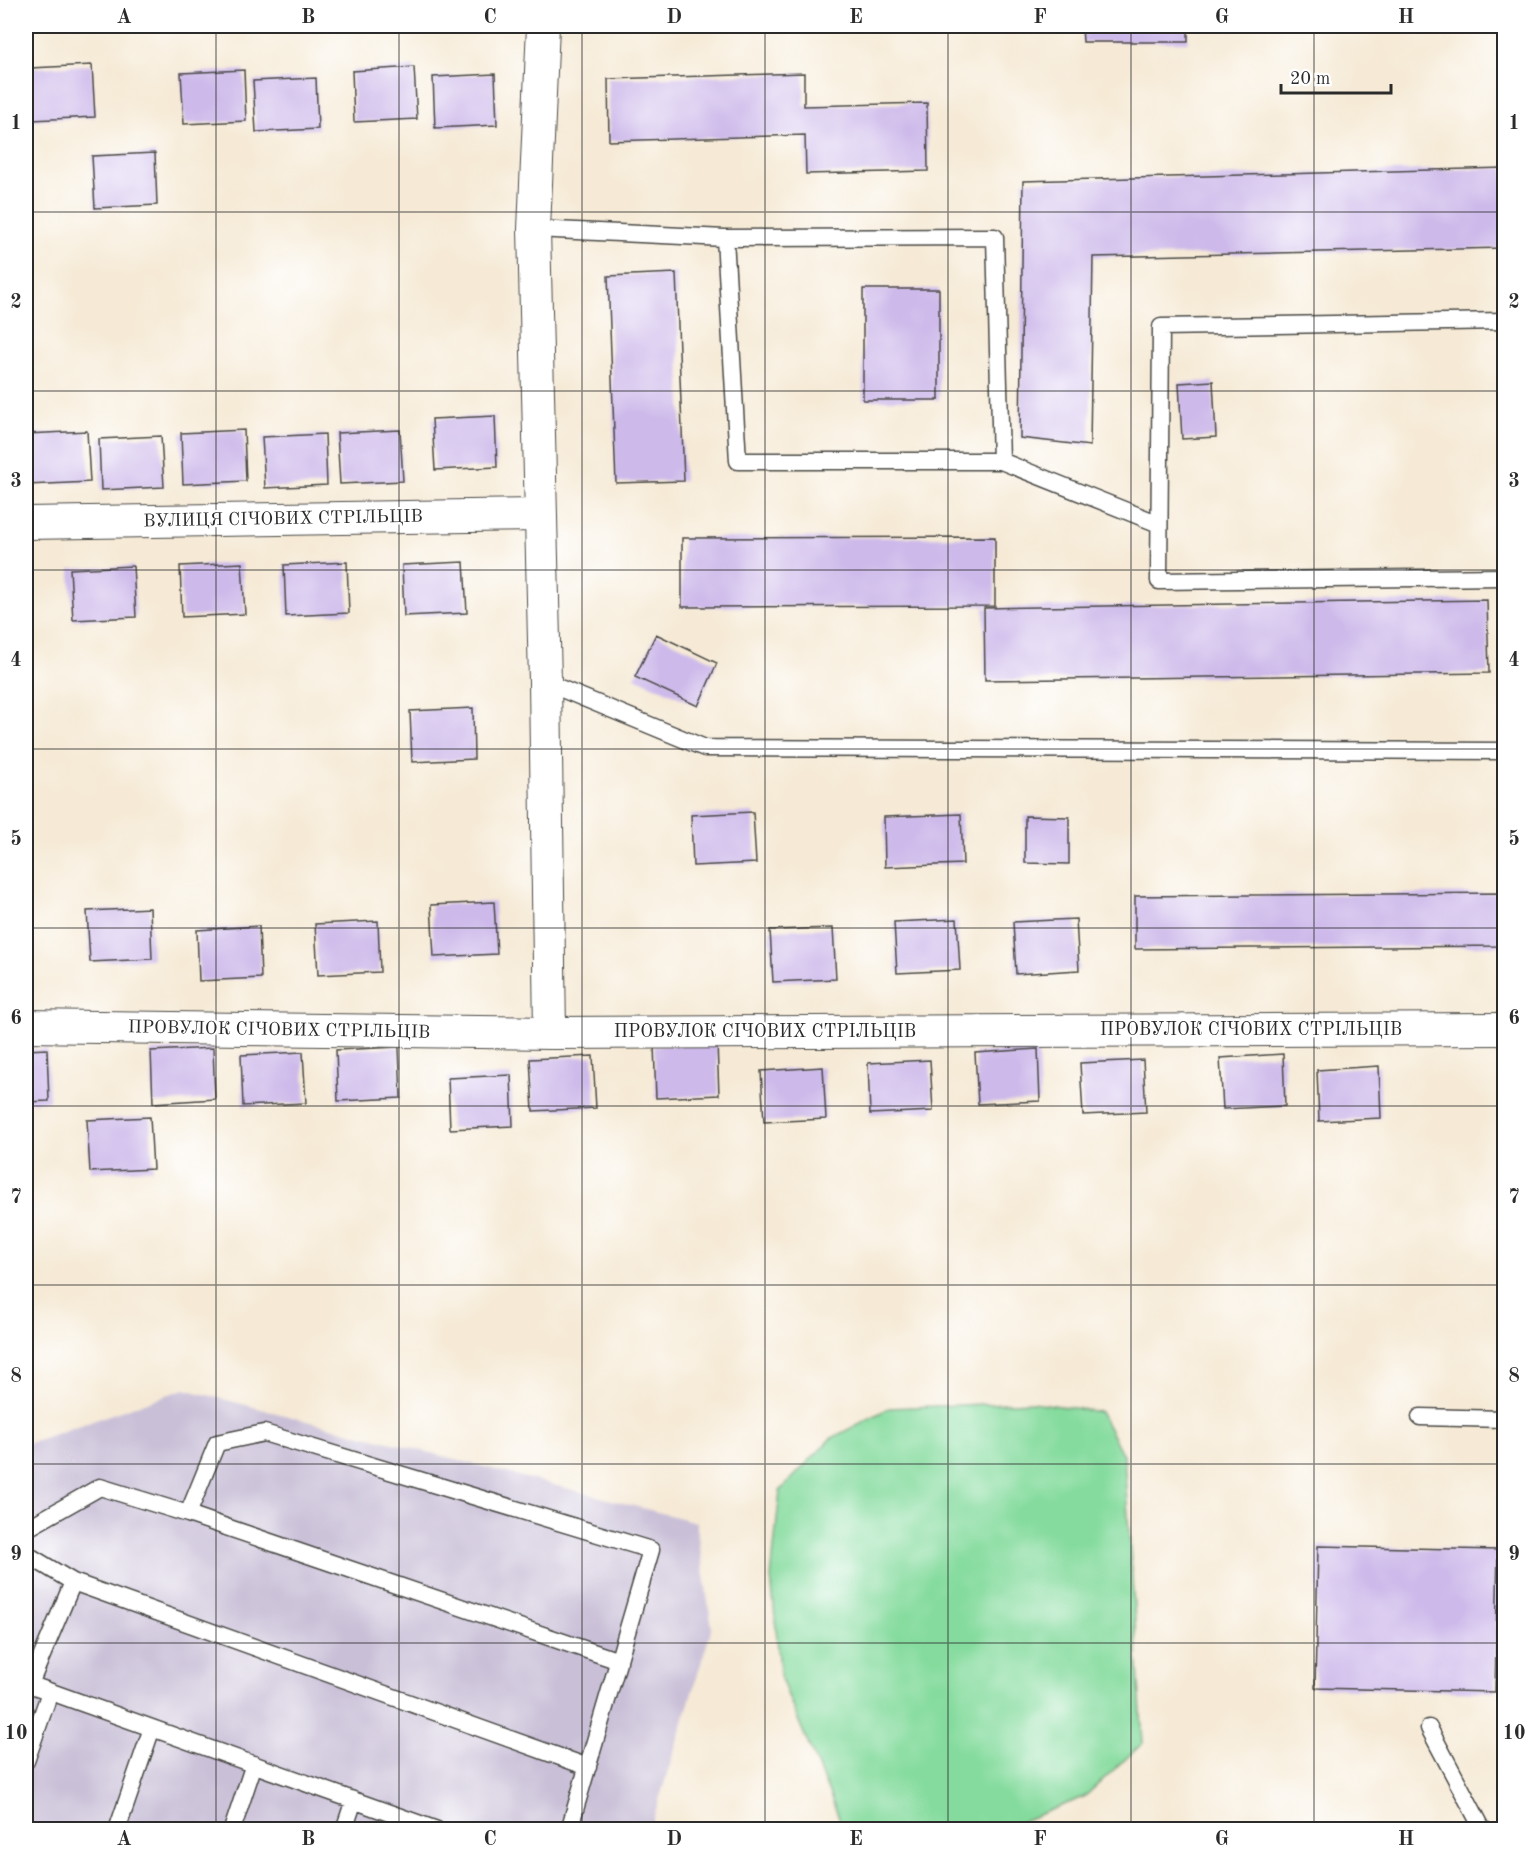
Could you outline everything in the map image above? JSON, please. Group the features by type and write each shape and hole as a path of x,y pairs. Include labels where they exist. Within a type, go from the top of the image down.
{"street":[{"path":"543,26 534,229 545,682 550,1033"},
{"name":"ВУЛИЦЯ СІЧОВИХ СТРІЛЬЦІВ","path":"26,522 540,515"},
{"name":"ПРОВУЛОК СІЧОВИХ СТРІЛЬЦІВ","path":"26,1026 550,1033 1504,1029"}],"lane":[{"path":"534,229 725,238 995,237 1000,461"},
{"path":"725,238 738,461 1000,461 1159,524"},
{"path":"1504,321 1161,327 1159,581 1504,577"},
{"path":"545,682 705,748 1504,751"},
{"path":"1420,1417 1504,1419"},
{"path":"188,1514 217,1443 264,1433 651,1550 569,1830"},
{"path":"26,1529 100,1487 188,1514 619,1660"},
{"path":"26,1554 73,1582 588,1767"},
{"path":"73,1582 28,1684 437,1830"},
{"path":"26,1761 50,1692"},
{"path":"117,1830 152,1728"},
{"path":"1430,1728 1483,1830"},
{"path":"232,1830 254,1764"},
{"path":"344,1830 354,1800"}],"shaded area":[{"path":"184,1389 696,1522 712,1628 650,1829 26,1829 26,1444"}],"green space":[{"path":"1033,1402 1100,1412 1124,1457 1143,1743 1084,1797 1007,1827 992,1830 844,1829 781,1679 771,1577 780,1491 830,1439 889,1408"}],"building":[{"path":"1082,26 1188,26 1188,42 1083,42"},
{"path":"92,65 95,117 32,120 30,68"},
{"path":"414,67 417,119 354,122 352,71"},
{"path":"244,70 246,121 184,124 181,73"},
{"path":"804,73 804,106 927,103 928,171 806,174 805,135 609,141 608,79"},
{"path":"495,74 497,125 435,128 433,77"},
{"path":"316,78 318,129 256,132 253,81"},
{"path":"155,153 157,205 95,208 92,156"},
{"path":"1504,168 1504,248 1093,257 1090,446 1020,438 1023,181"},
{"path":"676,273 684,481 616,483 608,276"},
{"path":"863,289 939,289 939,400 863,400"},
{"path":"1213,381 1216,437 1182,439 1179,383"},
{"path":"495,416 497,467 435,470 432,419"},
{"path":"244,430 246,481 183,484 181,433"},
{"path":"400,430 403,481 340,484 337,433"},
{"path":"87,431 90,482 27,485 26,434"},
{"path":"325,434 327,485 265,488 262,437"},
{"path":"161,436 164,487 101,490 99,439"},
{"path":"995,537 995,606 682,607 682,538"},
{"path":"347,562 349,613 286,616 284,565"},
{"path":"464,562 467,613 404,616 402,565"},
{"path":"242,563 245,614 182,617 180,566"},
{"path":"133,566 136,617 73,620 70,569"},
{"path":"1487,600 1489,673 985,680 984,608"},
{"path":"656,634 717,663 698,706 635,677"},
{"path":"473,708 474,759 412,762 410,711"},
{"path":"753,812 756,863 693,866 691,815"},
{"path":"961,814 963,864 885,867 884,817"},
{"path":"1025,816 1069,817 1069,864 1025,863"},
{"path":"1504,893 1504,946 1135,949 1135,896"},
{"path":"494,902 497,954 434,957 431,905"},
{"path":"150,908 152,959 90,962 87,911"},
{"path":"957,919 960,970 897,973 894,922"},
{"path":"1076,919 1079,970 1016,974 1013,922"},
{"path":"378,921 380,972 318,975 315,924"},
{"path":"259,926 261,978 199,981 197,930"},
{"path":"833,928 836,979 773,982 770,930"},
{"path":"717,1043 719,1095 656,1098 654,1046"},
{"path":"399,1047 401,1098 338,1101 336,1050"},
{"path":"213,1048 215,1099 153,1103 151,1051"},
{"path":"47,1049 49,1101 26,1102 26,1050"},
{"path":"1038,1049 1040,1101 978,1104 975,1053"},
{"path":"303,1052 306,1103 243,1106 241,1055"},
{"path":"1283,1054 1285,1106 1223,1109 1220,1058"},
{"path":"593,1056 596,1108 533,1111 530,1059"},
{"path":"930,1060 933,1111 870,1114 868,1063"},
{"path":"1143,1060 1146,1112 1083,1115 1080,1063"},
{"path":"1379,1066 1381,1118 1319,1121 1317,1070"},
{"path":"823,1067 826,1119 764,1122 761,1071"},
{"path":"511,1075 513,1126 450,1129 448,1078"},
{"path":"150,1117 153,1169 90,1172 87,1120"},
{"path":"1318,1546 1498,1550 1495,1692 1315,1688"}]}
